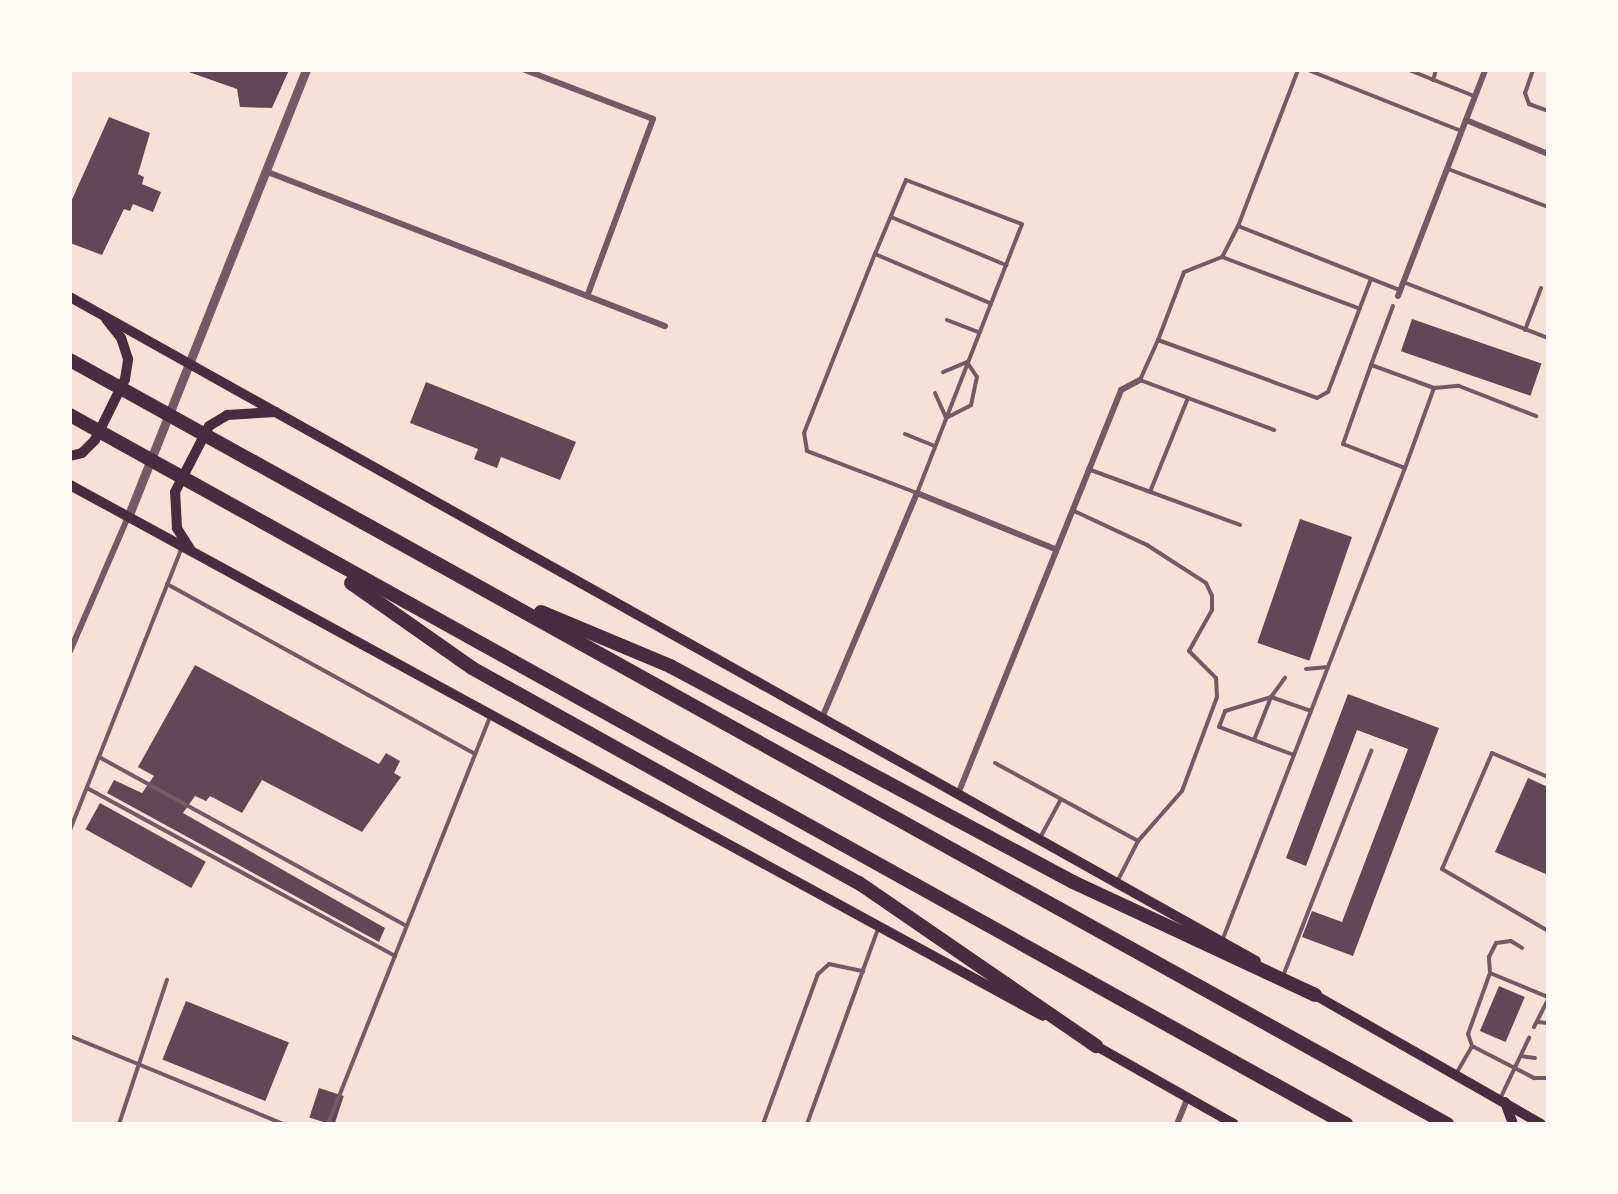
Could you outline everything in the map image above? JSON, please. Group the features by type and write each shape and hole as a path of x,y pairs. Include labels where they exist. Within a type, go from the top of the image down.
{"highway":[{"path":"70,360 229,446 1447,1124"},
{"path":"70,416 212,492 293,543 472,668 859,883 1096,1046"},
{"path":"293,543 1346,1124"},
{"path":"470,581 670,666 1073,882 1315,995"}],"main road":[{"path":"70,297 280,412 1542,1124"},
{"path":"70,456 82,453 95,440 125,379 128,359 121,338 102,314"},
{"path":"187,548 177,528 175,492 209,426 248,410 280,412"},
{"path":"70,485 491,713 1234,1124"},
{"path":"1503,1101 1513,1124"}],"street":[{"path":"70,651 192,363 306,70"},
{"path":"525,70 653,119 587,296"},
{"path":"1399,293 1485,70"},
{"path":"1466,120 1548,154"},
{"path":"265,171 665,326"},
{"path":"958,794 1087,469 1121,390 1140,380"},
{"path":"822,718 917,493 1055,549"},
{"path":"1177,1124 1188,1097"}],"lane":[{"path":"1274,430 1140,380 1184,272 1222,257 1238,226 1298,70"},
{"path":"1308,70 1461,131"},
{"path":"1408,70 1475,96"},
{"path":"1433,80 1436,70"},
{"path":"1533,70 1525,93 1529,104 1548,111"},
{"path":"1447,169 1548,207"},
{"path":"906,180 1022,224 917,493 807,451 804,433 875,254 906,180"},
{"path":"891,217 1006,265"},
{"path":"1238,226 1371,279 1399,293"},
{"path":"875,254 990,303"},
{"path":"1222,257 1360,309"},
{"path":"1158,340 1317,398 1328,392 1371,279"},
{"path":"1403,282 1548,338"},
{"path":"1525,330 1541,288"},
{"path":"1393,306 1343,444 1405,468"},
{"path":"947,320 978,332"},
{"path":"943,372 967,362"},
{"path":"945,418 971,405 977,377 967,362"},
{"path":"1371,365 1434,388 1459,386 1536,416"},
{"path":"1221,942 1434,388"},
{"path":"935,393 945,418"},
{"path":"1150,492 1188,398"},
{"path":"905,434 935,446"},
{"path":"1087,469 1240,525"},
{"path":"1071,509 1147,545 1206,583 1212,596 1212,610 1189,651 1216,678 1217,697 1182,791 1138,841 1117,883"},
{"path":"70,830 167,584 187,548"},
{"path":"167,584 475,754"},
{"path":"1306,669 1328,667"},
{"path":"1254,740 1271,697 1285,678"},
{"path":"1294,755 1219,727 1225,711 1271,697 1311,711"},
{"path":"328,1124 491,713"},
{"path":"1283,976 1371,751"},
{"path":"1548,777 1492,753 1442,869 1548,931"},
{"path":"99,757 407,926"},
{"path":"994,763 1138,841"},
{"path":"87,788 395,956"},
{"path":"1039,839 1061,799"},
{"path":"807,1124 879,926"},
{"path":"1522,948 1511,941 1496,943 1488,957 1490,973 1468,1034 1472,1046 1515,1068 1548,1078"},
{"path":"763,1124 818,974 829,963 863,971"},
{"path":"1490,973 1547,1000 1535,1024 1548,1023"},
{"path":"118,1124 141,1068 166,980"},
{"path":"70,1036 141,1068 284,1124"},
{"path":"1503,1101 1529,1038"},
{"path":"1456,1074 1472,1046"},
{"path":"1521,1056 1535,1058"}],"building":[{"path":"183,70 289,70 272,108 240,107 237,89"},
{"path":"109,117 150,133 138,174 144,177 142,184 161,192 153,212 133,204 130,211 124,209 102,255 70,243 70,204"},
{"path":"1412,319 1542,364 1530,396 1401,351"},
{"path":"426,382 576,442 560,480 501,457 497,468 474,459 478,449 410,423"},
{"path":"1300,519 1352,537 1309,661 1257,643"},
{"path":"195,665 379,764 386,753 400,761 394,773 401,777 362,832 262,780 242,813 210,796 206,801 195,796 183,813 385,928 379,942 107,793 114,780 142,793 154,776 138,767"},
{"path":"1348,694 1439,728 1353,956 1302,937 1312,911 1342,922 1408,749 1357,730 1306,866 1286,858"},
{"path":"1528,778 1548,787 1548,875 1495,852"},
{"path":"100,803 206,862 191,888 85,829"},
{"path":"1499,986 1525,997 1506,1042 1480,1031"},
{"path":"186,1001 289,1043 265,1101 162,1059"},
{"path":"319,1088 344,1096 335,1124 309,1117"}]}
